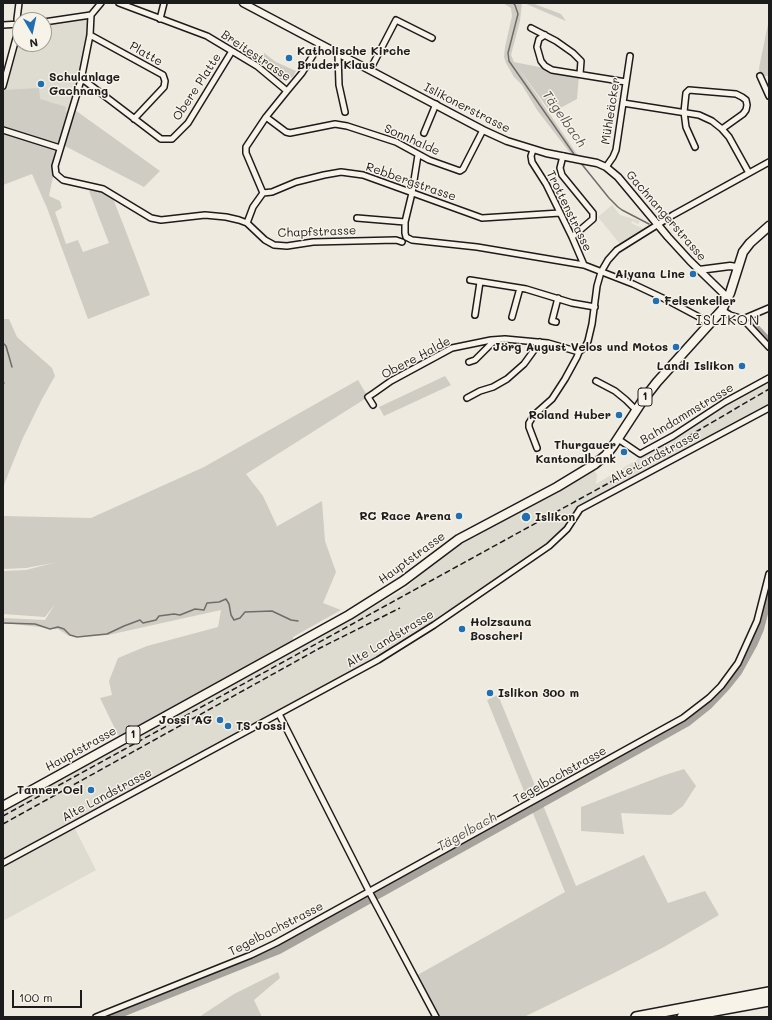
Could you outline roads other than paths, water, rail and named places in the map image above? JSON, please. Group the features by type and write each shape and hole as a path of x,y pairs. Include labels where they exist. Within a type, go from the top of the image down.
{"highway":[{"path":"636,1017 769,992"},
{"path":"682,1017 769,1001"}],"main road":[{"name":"Hauptstrasse","path":"3,806 350,615 392,588 459,539 557,487 596,464 606,455 618,439 636,410 657,382 722,310 728,298 741,256 746,247 769,226"}],"street":[{"path":"52,21 91,15 101,3"},
{"name":"Breitestrasse","path":"118,3 207,36 257,66 287,91 302,73 320,44"},
{"path":"160,19 164,3"},
{"name":"Islikonerstrasse","path":"243,3 483,130 507,141 533,150 581,160"},
{"name":"Chapfstrasse","path":"91,15 90,35 81,80 55,166 58,177 67,182 103,189 151,218 161,220 205,216 226,217 247,223 265,240 274,245 287,246 321,242 396,240 402,242"},
{"path":"370,70 396,20 432,38"},
{"path":"531,28 556,41 581,61 580,74"},
{"name":"Platte","path":"90,35 163,75 165,80 164,87 134,119"},
{"path":"545,35 539,39 537,47 541,61 545,66 552,70 626,82"},
{"name":"Obere Platte","path":"81,80 85,81 161,139 172,139 188,123 232,51"},
{"path":"3,86 12,52"},
{"path":"338,54 339,85 345,112"},
{"name":"Mühleäcker","path":"606,167 616,150 630,56"},
{"path":"760,76 769,96"},
{"path":"695,147 686,127 684,112 686,93 690,90 736,94 746,100 746,110 743,114 722,129"},
{"path":"247,223 253,208 263,193 246,153 246,146 266,117 287,91"},
{"path":"424,133 436,104"},
{"path":"623,104 684,112 699,115 712,121 729,137 749,173"},
{"name":"Sonnhalde","path":"266,117 286,132 290,133 331,125 342,125 396,142 429,160 460,171 463,169 483,130"},
{"path":"3,130 60,148"},
{"name":"Trottenstrasse","path":"533,150 531,156 532,162 542,177 572,237 584,265 633,284 674,303 709,324"},
{"path":"418,155 412,194 405,222 406,237 412,240 477,247 584,265"},
{"path":"562,156 560,168 562,174 592,213 593,219 572,237"},
{"name":"Gachnangerstrasse","path":"581,160 597,163 606,167 618,177 674,244 728,298"},
{"path":"537,448 529,427 529,423 534,415 552,399 566,379 579,352 585,347 588,341 595,307 597,286 601,272 608,260 617,250 658,225 769,162"},
{"name":"Rebbergstrasse","path":"263,193 272,192 310,178 341,172 363,175 412,194 482,218 560,213"},
{"path":"357,218 405,222"},
{"path":"699,270 730,266 737,267"},
{"path":"470,280 520,288 595,307"},
{"path":"475,315 480,282"},
{"path":"512,317 520,288"},
{"path":"556,322 552,321 558,298"},
{"path":"743,319 769,308"},
{"path":"722,310 730,315 743,319 769,347"},
{"name":"Obere Halde","path":"373,405 368,397 391,381 452,348 505,339 540,342 579,352"},
{"path":"469,362 475,360 495,340"},
{"path":"466,398 480,391 493,387 507,379 524,364 540,342"},
{"name":"Bahndammstrasse","path":"618,439 640,454 673,436 725,402 769,378"},
{"path":"596,381 615,391 636,410"},
{"name":"Alte Landstrasse","path":"3,863 378,660 438,622 533,558 565,532 576,513 588,503 769,408"},
{"name":"Tegelbachstrasse","path":"96,1017 251,955 276,943 370,894 672,725 698,708 721,686 738,664 757,621 769,574"},
{"path":"279,714 374,902 436,1017"}],"waterway":[{"name":"Tägelbach","path":"513,3 518,14 508,53 509,61 576,157"},
{"name":"Tägelbach","path":"580,162 618,207 649,224"},
{"name":"Tägelbach","path":"749,321 769,342"},
{"path":"3,343 6,346 12,367"},
{"name":"Tägelbach","path":"112,1017 279,950 688,722 708,706 738,672 760,629 769,594"},
{"path":"3,623 35,624 50,629 58,627 64,629 70,635 77,637 107,634 140,620 143,623 156,620 159,616 174,614 180,615 195,609 204,610 207,603 219,602 226,599 234,620 240,618 245,612 272,611 291,620 298,621"}],"railway":[{"path":"3,816 607,484 769,389"},
{"path":"3,824 320,648 400,608"}],"place":[{"name":"Katholische Kirche Bruder Klaus","path":"289,58"},
{"name":"Schulanlage Gachnang","path":"41,84"},
{"name":"Aiyana Line","path":"693,274"},
{"name":"Felsenkeller","path":"656,301"},
{"name":"Jörg August Velos und Motos","path":"676,347"},
{"name":"Landi Islikon","path":"742,366"},
{"name":"Roland Huber","path":"619,415"},
{"name":"Thurgauer Kantonalbank","path":"624,452"},
{"name":"RC Race Arena","path":"459,516"},
{"name":"Islikon","path":"526,517"},
{"name":"Holzsauna Boscheri","path":"462,629"},
{"name":"Islikon 300 m","path":"490,693"},
{"name":"Jossi AG","path":"220,720"},
{"name":"TS Jossi","path":"228,726"},
{"name":"Tanner Oel","path":"91,790"}],"district":[{"name":"ISLIKON","path":"728,321"}]}
